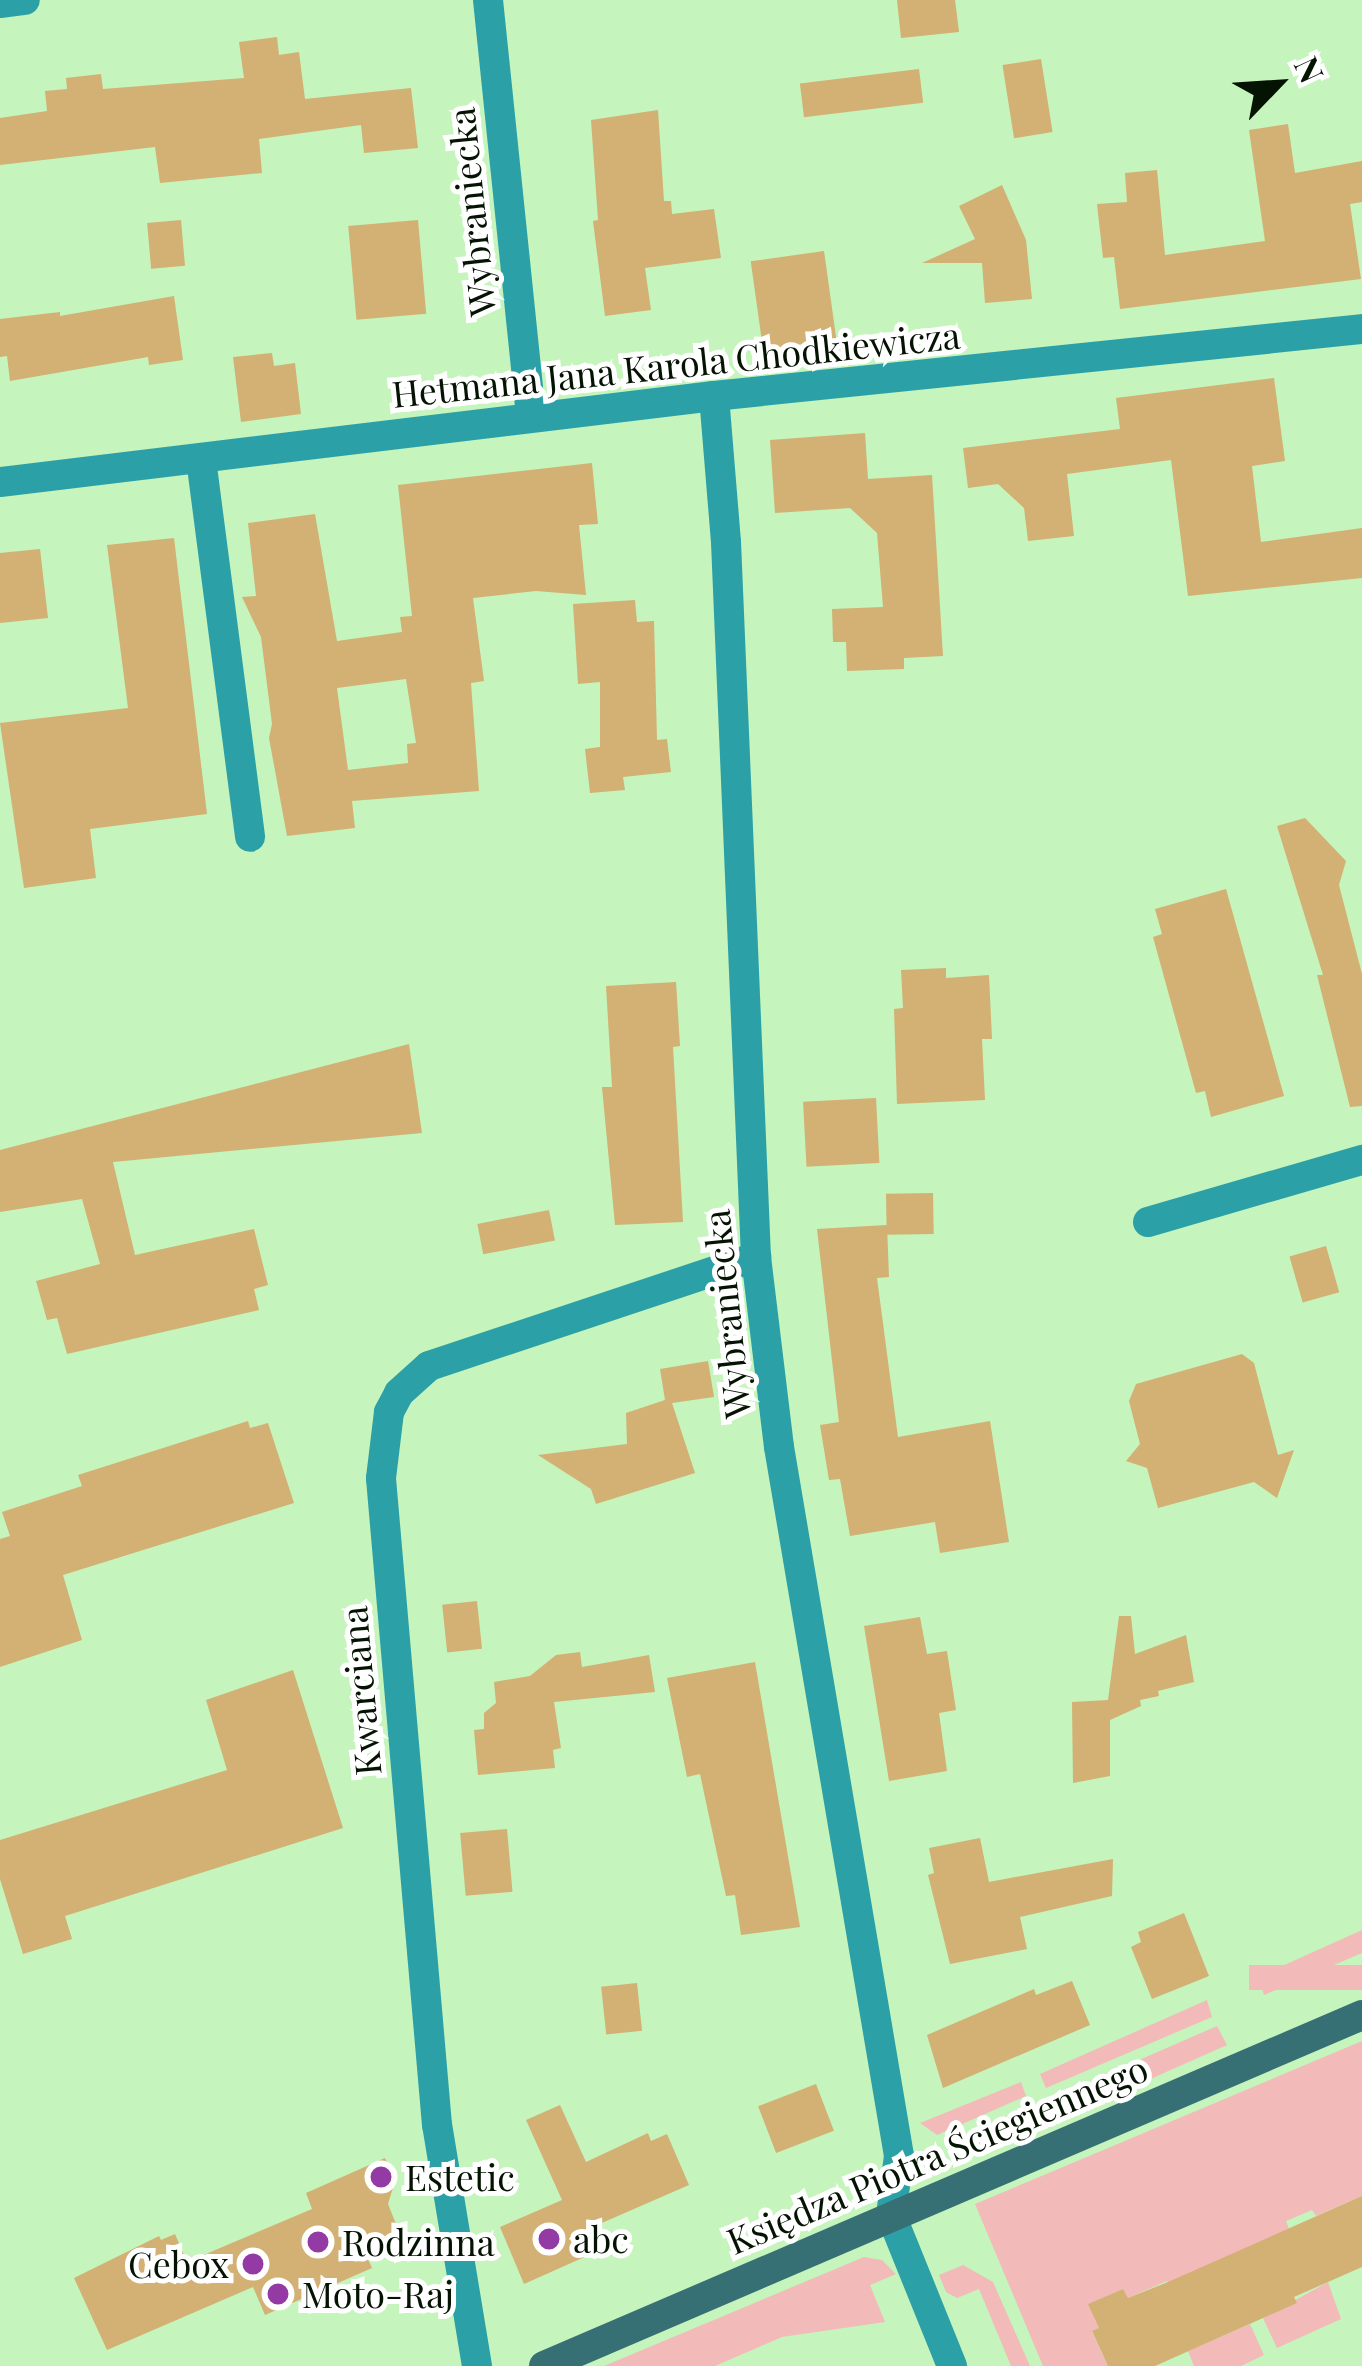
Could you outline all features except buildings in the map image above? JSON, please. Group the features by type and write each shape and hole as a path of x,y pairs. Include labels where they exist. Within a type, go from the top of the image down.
{"street":[{"path":"0,3 25,0"},
{"name":"Wybraniecka","path":"488,0 531,416"},
{"name":"Hetmana Jana Karola Chodkiewicza","path":"0,482 531,416 1362,329"},
{"name":"Wybraniecka","path":"714,396 726,542 756,1257 779,1447 898,2156 891,2215"},
{"path":"201,459 250,837"},
{"path":"1148,1222 1362,1160"},
{"name":"Kwarciana","path":"477,2366 437,2125 382,1497 389,1412 399,1393 429,1366 756,1257"},
{"name":"Księdza Piotra Ściegiennego","path":"544,2366 1362,2015"},
{"path":"891,2215 952,2366"}],"shaded area":[{"path":"1362,1930 1362,1953 1264,1995 1258,1977"},
{"path":"1249,1965 1362,1965 1362,1990 1249,1990"},
{"path":"1207,2000 1212,2017 1046,2088 1040,2074"},
{"path":"1217,2026 1227,2045 1128,2089 1108,2090 1098,2078"},
{"path":"1362,2041 1362,2196 1316,2216 1312,2210 1286,2221 1289,2229 1171,2287 1167,2281 1128,2298 1123,2289 1089,2304 1099,2328 1092,2332 1108,2366 1043,2366 975,2204"},
{"path":"1021,2082 1026,2096 937,2135 920,2123"},
{"path":"1032,2106 1036,2119 1031,2130 956,2160 948,2141"},
{"path":"864,2257 882,2260 896,2274 870,2285 885,2322 782,2337 715,2366 604,2366"},
{"path":"963,2265 993,2282 1030,2366 1011,2366 979,2289 957,2298 946,2292 939,2275"},
{"path":"1328,2282 1341,2319 1277,2348 1263,2318"},
{"path":"1250,2324 1264,2355 1241,2366 1194,2366 1188,2351"}],"place":[{"name":"Estetic","path":"381,2177"},
{"name":"abc","path":"549,2239"},
{"name":"Rodzinna","path":"318,2242"},
{"name":"Cebox","path":"253,2264"},
{"name":"Moto-Raj","path":"278,2294"}]}
